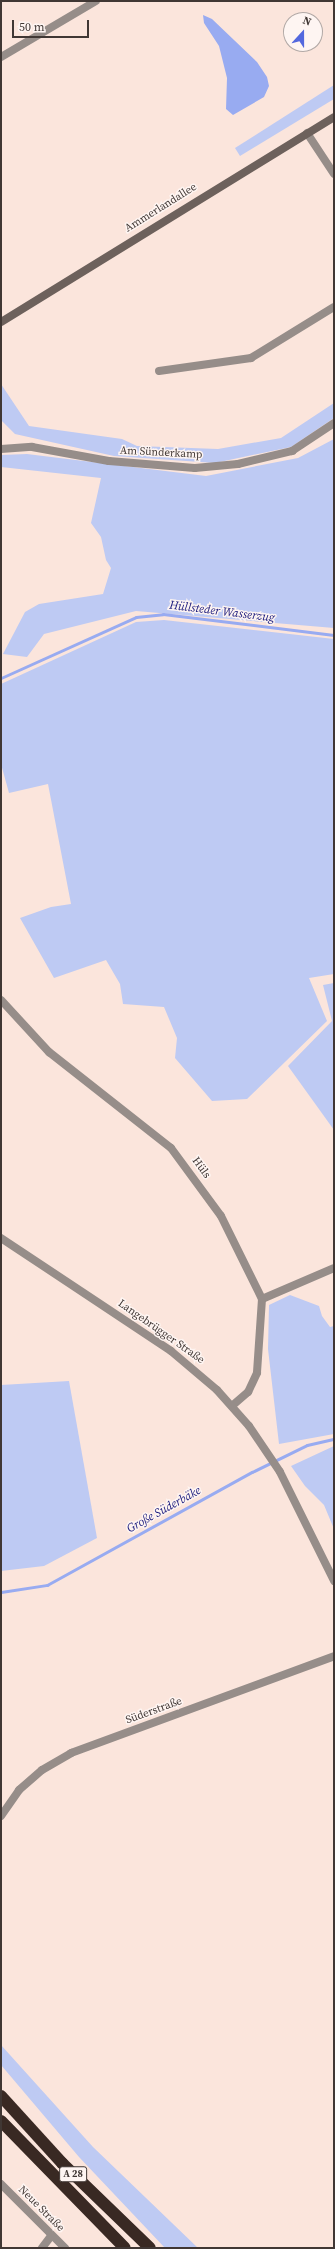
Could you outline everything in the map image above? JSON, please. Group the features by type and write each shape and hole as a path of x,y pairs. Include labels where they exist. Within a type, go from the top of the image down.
{"highway":[{"name":"A 28","path":"1,2096 62,2163 150,2248"},
{"name":"A 28","path":"1,2121 125,2248"}],"main road":[{"name":"Ammerlandallee","path":"1,322 334,117"}],"street":[{"path":"1,57 96,1"},
{"path":"307,133 334,174"},
{"path":"158,371 251,358 334,307"},
{"name":"Am Sünderkamp","path":"1,449 32,447 109,461 195,468 238,464 292,451 334,422"},
{"name":"Hüls","path":"1,1000 49,1052 147,1127 180,1157 221,1216 262,1299"},
{"name":"Langebrügger Straße","path":"1,1238 171,1351 232,1406 267,1450 280,1472 334,1581"},
{"path":"232,1406 248,1392 257,1373 262,1299 334,1268"},
{"name":"Süderstraße","path":"1,1816 19,1790 42,1770 71,1753 334,1656"},
{"name":"Neue Straße","path":"1,2184 51,2236 65,2248"},
{"path":"42,2248 51,2236"}],"shaded area":[{"path":"334,85 334,99 240,156 235,148"},
{"path":"1,384 29,426 122,439 137,446 218,449 281,438 334,403 334,418 291,447 215,463 114,456 15,434 1,420"},
{"path":"334,439 334,628 136,611 44,634 27,657 3,654 25,612 39,604 103,594 111,568 106,560 101,537 91,523 101,478 1,467 1,455 27,454 206,476 298,458"},
{"path":"164,620 334,639 334,974 309,978 327,1021 247,1099 212,1101 175,1058 177,1038 164,1007 123,1004 120,984 106,960 54,978 20,918 51,907 71,904 48,784 9,793 1,764 1,684 136,622"},
{"path":"334,983 334,1130 288,1066 332,1021 323,985"},
{"path":"290,1295 319,1306 322,1316 330,1327 334,1326 334,1434 279,1444 268,1349 269,1305"},
{"path":"69,1381 97,1538 44,1566 1,1571 1,1385"},
{"path":"334,1446 334,1529 324,1505 305,1486 291,1466"},
{"path":"1,2045 93,2147 198,2248 165,2248 79,2157 1,2065"}],"water":[{"path":"203,15 212,19 257,62 267,77 269,86 264,97 233,115 226,109 227,78 219,46 204,23"}],"waterway":[{"name":"Hüllsteder Wasserzug","path":"1,678 136,617 163,614 334,635"},
{"name":"Große Süderbäke","path":"1,1592 47,1585 252,1472 307,1445 334,1439"}]}
